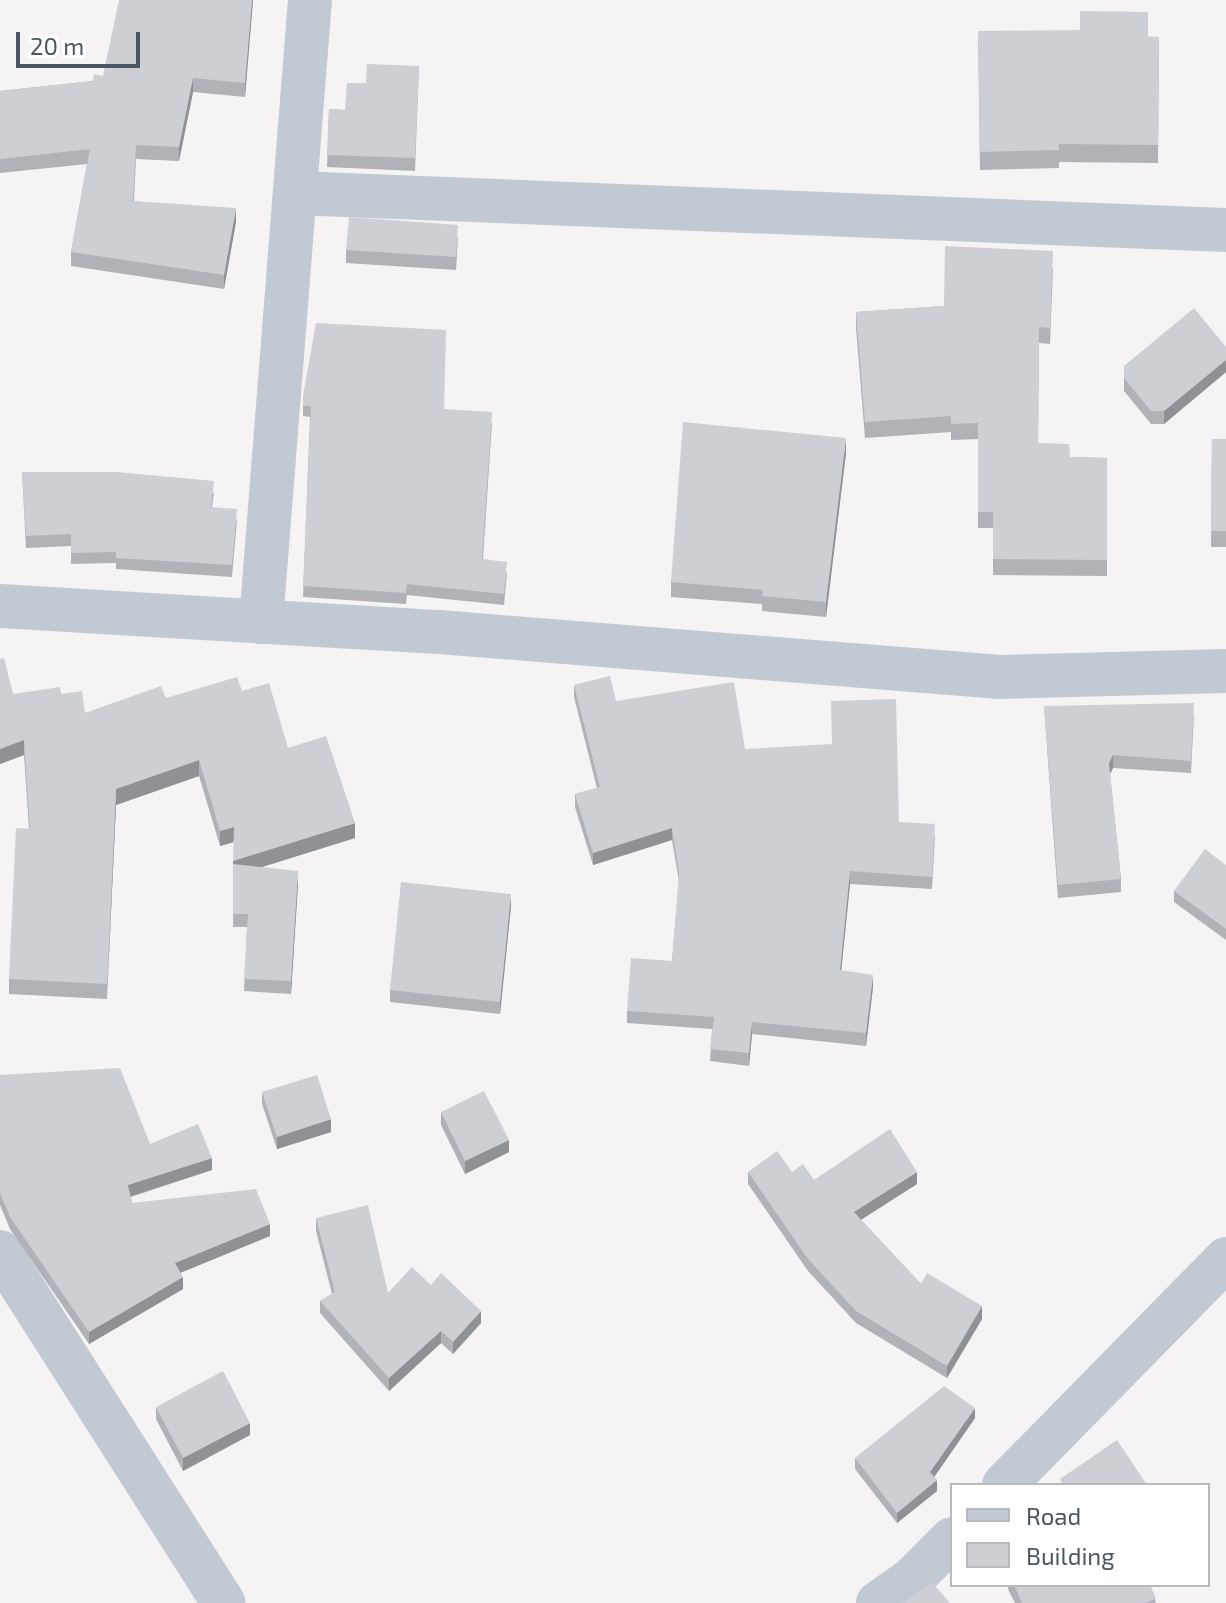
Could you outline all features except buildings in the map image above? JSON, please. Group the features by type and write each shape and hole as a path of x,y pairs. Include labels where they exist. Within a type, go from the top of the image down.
{"street":[{"path":"261,622 310,0"},
{"path":"295,193 1226,230"},
{"path":"0,606 261,622 1000,677 1226,671"},
{"path":"0,1252 224,1603"},
{"path":"1006,1483 1226,1259"},
{"path":"878,1603 911,1580 950,1541"}]}
